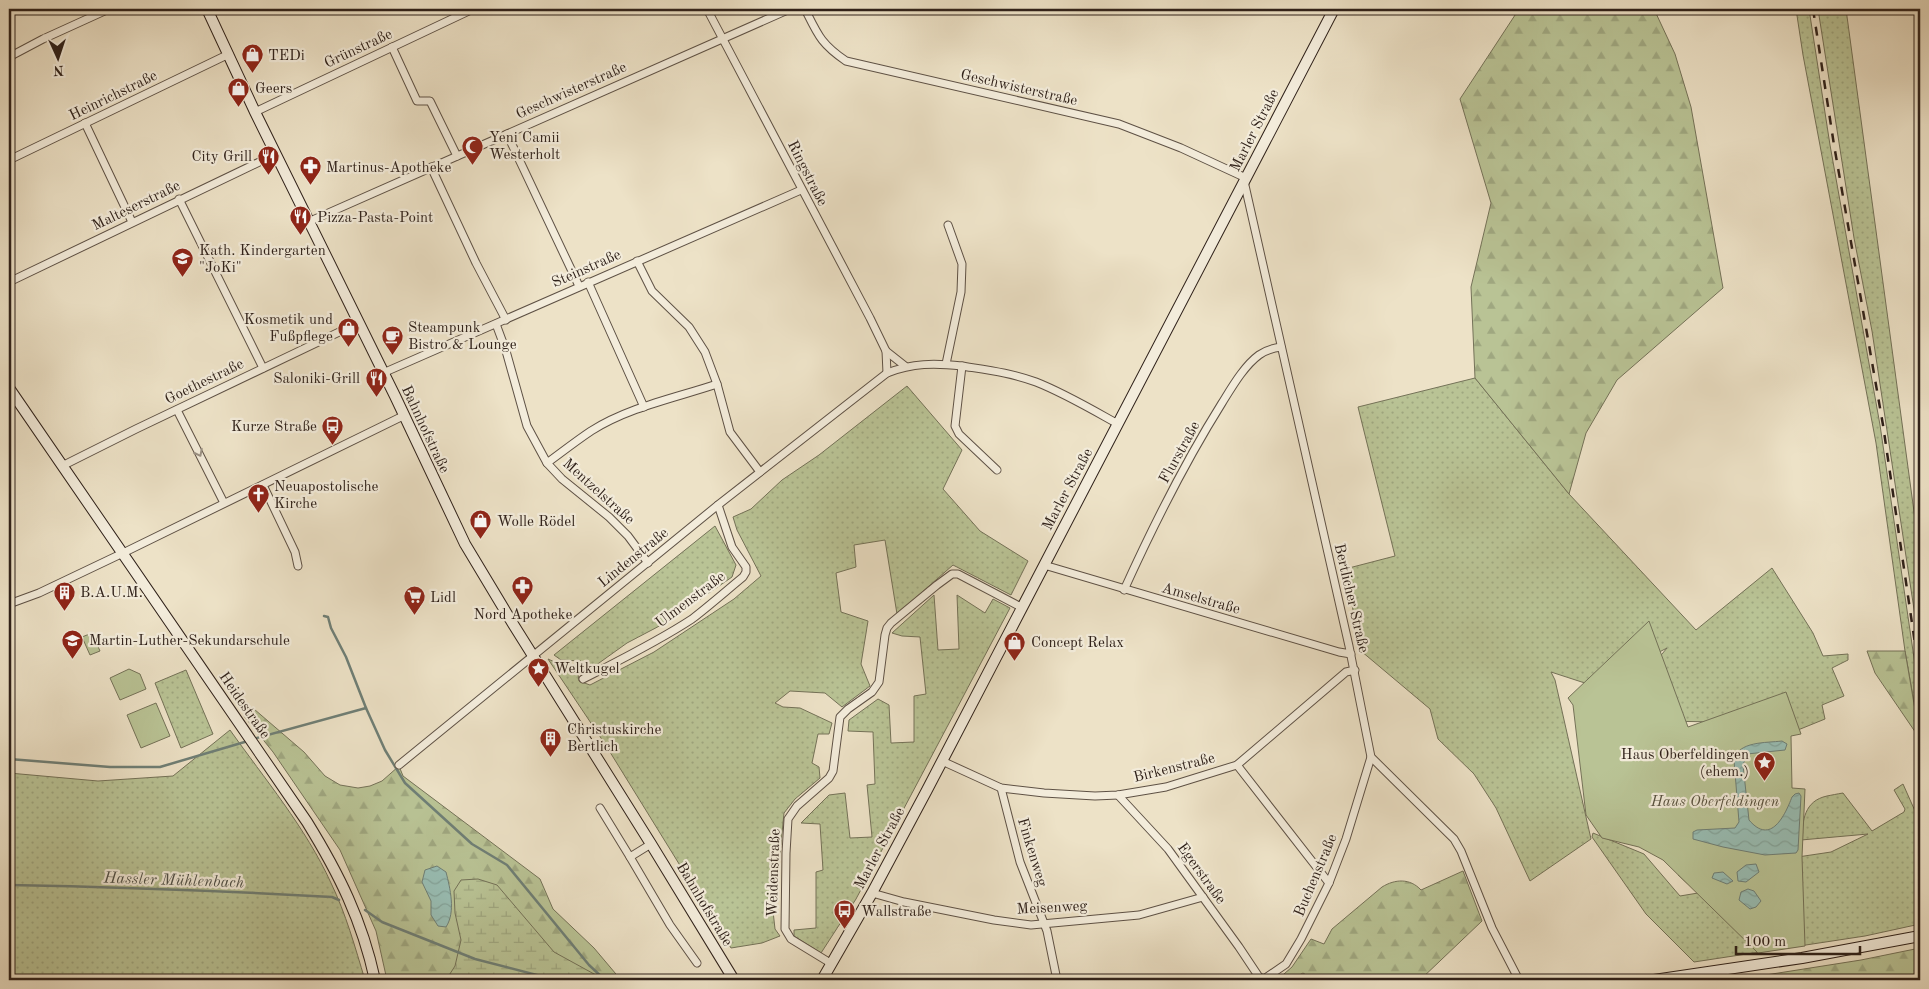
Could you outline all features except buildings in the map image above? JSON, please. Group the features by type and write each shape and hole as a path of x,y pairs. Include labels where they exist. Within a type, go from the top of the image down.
{"main road":[{"name":"Bahnhofstraße","path":"207,9 308,222 465,544 734,980"},
{"name":"Marler Straße","path":"822,980 872,893 942,761 1334,9"},
{"name":"Heidestraße","path":"9,388 252,741 333,864 357,916 375,980"},
{"path":"1654,980 1802,958 1920,936"}],"street":[{"path":"9,57 43,39 109,9"},
{"name":"Grünstraße","path":"255,112 473,9"},
{"name":"Ringstraße","path":"707,9 886,351 905,366"},
{"name":"Geschwisterstraße","path":"308,222 790,9"},
{"name":"Geschwisterstraße","path":"805,9 821,40 830,50 846,61 1119,124 1181,148 1245,179"},
{"path":"392,47 418,101 430,100 457,156"},
{"name":"Heinrichstraße","path":"9,160 229,54"},
{"path":"85,123 132,222"},
{"path":"507,134 579,286"},
{"name":"Malteserstraße","path":"9,282 276,154"},
{"path":"432,167 476,263 506,320"},
{"name":"Bertlicher Straße","path":"1245,179 1351,654 1371,757"},
{"name":"Steinstraße","path":"383,373 801,190"},
{"path":"179,199 263,368"},
{"path":"946,364 961,292 962,273 962,264 948,225"},
{"path":"637,261 652,291 689,327 705,352 717,384 730,432 760,472"},
{"path":"588,282 644,407"},
{"name":"Goethestraße","path":"62,466 358,323"},
{"name":"Mentzelstraße","path":"496,324 506,351 527,426 548,463 562,479 628,536 648,563"},
{"name":"Flurstraße","path":"1124,590 1148,535 1214,416 1233,386 1260,354 1270,349 1281,347"},
{"name":"Ringstraße","path":"886,351 886,373"},
{"name":"Lindenstraße","path":"399,765 718,505 886,373 905,366 946,364 1005,373 1036,382 1118,424"},
{"path":"962,366 955,426 958,434 997,470"},
{"path":"548,463 591,431 644,407 717,384"},
{"path":"177,410 224,503"},
{"path":"9,604 39,593 123,553 403,416"},
{"path":"263,485 295,552 298,566"},
{"name":"Ulmenstraße","path":"583,679 668,634 693,617 743,577 746,567 732,547 718,505"},
{"name":"Amselstraße","path":"1044,565 1124,590 1351,654"},
{"name":"Weidenstraße","path":"832,964 791,939 785,929 786,853 788,819 797,806 829,778 833,771 840,717 872,692 880,682 885,635 891,623 952,574 964,576 1021,608"},
{"name":"Birkenstraße","path":"942,761 1001,788 1053,794 1118,795 1166,787 1236,764 1346,672 1354,670"},
{"path":"1371,757 1454,839 1464,858 1492,928 1519,980"},
{"name":"Buchenstraße","path":"1256,973 1264,979 1286,964 1301,940 1329,883 1346,839 1371,757"},
{"path":"1236,764 1329,883"},
{"name":"Finkenweg","path":"1001,788 1020,862 1046,931 1057,980"},
{"name":"Egerstraße","path":"1118,795 1168,849 1256,973"},
{"path":"600,808 670,925 697,963"},
{"path":"630,857 651,844"},
{"name":"Meisenweg","path":"872,893 904,902 1001,922 1031,925 1139,915 1203,897"}],"green space":[{"path":"1519,9 1654,9 1675,54 1691,107 1723,288 1617,380 1586,433 1569,494 1475,378 1471,287 1491,203 1460,99"},
{"path":"1796,9 1809,9 1830,145 1880,425 1920,699 1920,736 1905,651 1876,443"},
{"path":"1818,9 1846,9 1920,556 1920,649 1872,331 1854,238"},
{"path":"1475,378 1569,494 1696,630 1772,568 1813,633 1823,656 1848,654 1848,660 1832,668 1844,696 1822,705 1825,719 1793,732 1777,723 1660,721 1637,684 1667,648 1594,686 1551,672 1555,680 1591,839 1530,881 1496,808 1474,774 1438,739 1430,709 1361,651 1345,569 1395,556 1358,407"},
{"path":"907,386 962,450 943,489 980,531 1028,561 1011,595 953,565 897,614 885,540 854,545 856,567 836,573 841,612 868,621 861,664 870,686 842,707 825,693 790,691 775,703 783,707 800,708 832,723 829,734 818,734 812,763 819,767 820,778 795,799 784,813 779,864 772,902 775,929 780,936 762,943 731,948 605,744 548,659 566,667 577,667 579,681 590,685 654,652 734,599 761,576 737,530 733,517 751,509 782,480 819,455"},
{"path":"715,526 736,565 732,577 667,622 627,643 585,673 581,661 561,660 554,655"},
{"path":"934,595 938,650 959,649 957,595 985,613 993,599 1010,608 856,899 821,953 794,936 794,930 816,928 816,872 823,870 820,824 801,823 829,795 845,793 850,838 872,837 867,785 875,784 873,732 848,731 849,720 878,699 889,705 891,743 914,742 914,696 926,694 920,637 902,636 892,633"},
{"name":"Haus Oberfeldingen","path":"1649,621 1688,727 1786,692 1801,734 1791,736 1792,788 1805,789 1802,857 1805,946 1758,953 1663,860 1639,847 1602,838 1586,815 1573,705 1568,698"},
{"path":"92,633 100,651 90,655 82,637"},
{"path":"1867,651 1905,651 1920,739 1875,673"},
{"path":"129,669 140,674 146,689 120,700 110,678"},
{"path":"186,670 213,734 181,748 155,683"},
{"path":"156,703 170,736 141,748 127,715"},
{"path":"254,709 304,752 325,776 340,785 358,788 370,786 382,781 399,766 403,776 540,879 553,909 594,948 621,980 387,980 376,931 340,850 273,752 244,716 247,712"},
{"path":"230,730 297,823 321,863 341,907 365,980 9,980 9,773 98,781 173,776"},
{"path":"1903,784 1915,811 1920,810 1920,924 1865,936 1694,962 1646,914 1592,837 1593,833 1644,854 1680,896 1698,893 1678,875 1831,852 1868,834 1801,840 1806,812 1819,799 1843,793 1872,831 1904,812 1905,809 1894,790"},
{"path":"1463,871 1482,921 1420,980 1314,980 1303,973 1290,980 1277,980 1292,967 1311,939 1324,944 1332,929 1382,887 1392,882 1402,881 1412,883 1421,890"},
{"path":"478,879 497,885 554,952 605,980 446,980 455,966 461,940 455,913 454,891 461,880"},
{"path":"1920,948 1920,980 1734,980 1861,960"}],"water":[{"path":"1782,741 1787,744 1785,750 1747,754 1743,765 1749,820 1764,830 1770,829 1781,819 1792,797 1799,793 1801,796 1798,850 1796,853 1765,855 1693,839 1693,832 1697,830 1735,828 1739,822 1734,760 1741,749 1754,744"},
{"path":"1756,864 1759,872 1746,882 1738,881 1737,872 1746,865"},
{"path":"437,866 446,872 450,892 451,914 446,927 438,926 431,915 431,901 422,882 425,870"},
{"path":"1723,872 1733,881 1727,884 1712,878 1714,873"},
{"path":"1748,889 1754,891 1761,901 1756,907 1750,909 1739,900 1741,892"}],"waterway":[{"path":"324,616 328,617 366,708"},
{"path":"253,739 366,708 385,750 405,783 472,844 507,865 589,965 605,980"},
{"path":"9,759 110,767 160,767 248,741"},
{"name":"Hassler Mühlenbach","path":"9,885 252,893 332,897 339,900"},
{"name":"Hassler Mühlenbach","path":"365,910 382,922 475,959 556,980"}],"railway":[{"path":"1813,9 1834,145 1883,425 1920,678"}],"place":[{"name":"TEDi","path":"252,74"},
{"name":"Geers","path":"239,107"},
{"name":"Yeni Camii Westerholt","path":"473,165"},
{"name":"City Grill","path":"268,175"},
{"name":"Martinus-Apotheke","path":"310,186"},
{"name":"Pizza-Pasta-Point","path":"301,236"},
{"name":"Kath. Kindergarten \"JoKi\"","path":"183,278"},
{"name":"Kosmetik und Fußpflege","path":"349,347"},
{"name":"Steampunk Bistro & Lounge","path":"392,355"},
{"name":"Saloniki-Grill","path":"376,397"},
{"name":"Kurze Straße","path":"333,445"},
{"name":"Neuapostolische Kirche","path":"258,514"},
{"name":"Wolle Rödel","path":"481,540"},
{"name":"Nord Apotheke","path":"523,605"},
{"name":"B.A.U.M.","path":"64,611"},
{"name":"Lidl","path":"414,616"},
{"name":"Martin-Luther-Sekundarschule","path":"73,659"},
{"name":"Concept Relax","path":"1015,661"},
{"name":"Weltkugel","path":"538,687"},
{"name":"Christuskirche Bertlich","path":"551,757"},
{"name":"Haus Oberfeldingen (ehem.)","path":"1765,782"},
{"name":"Wallstraße","path":"845,930"}]}
